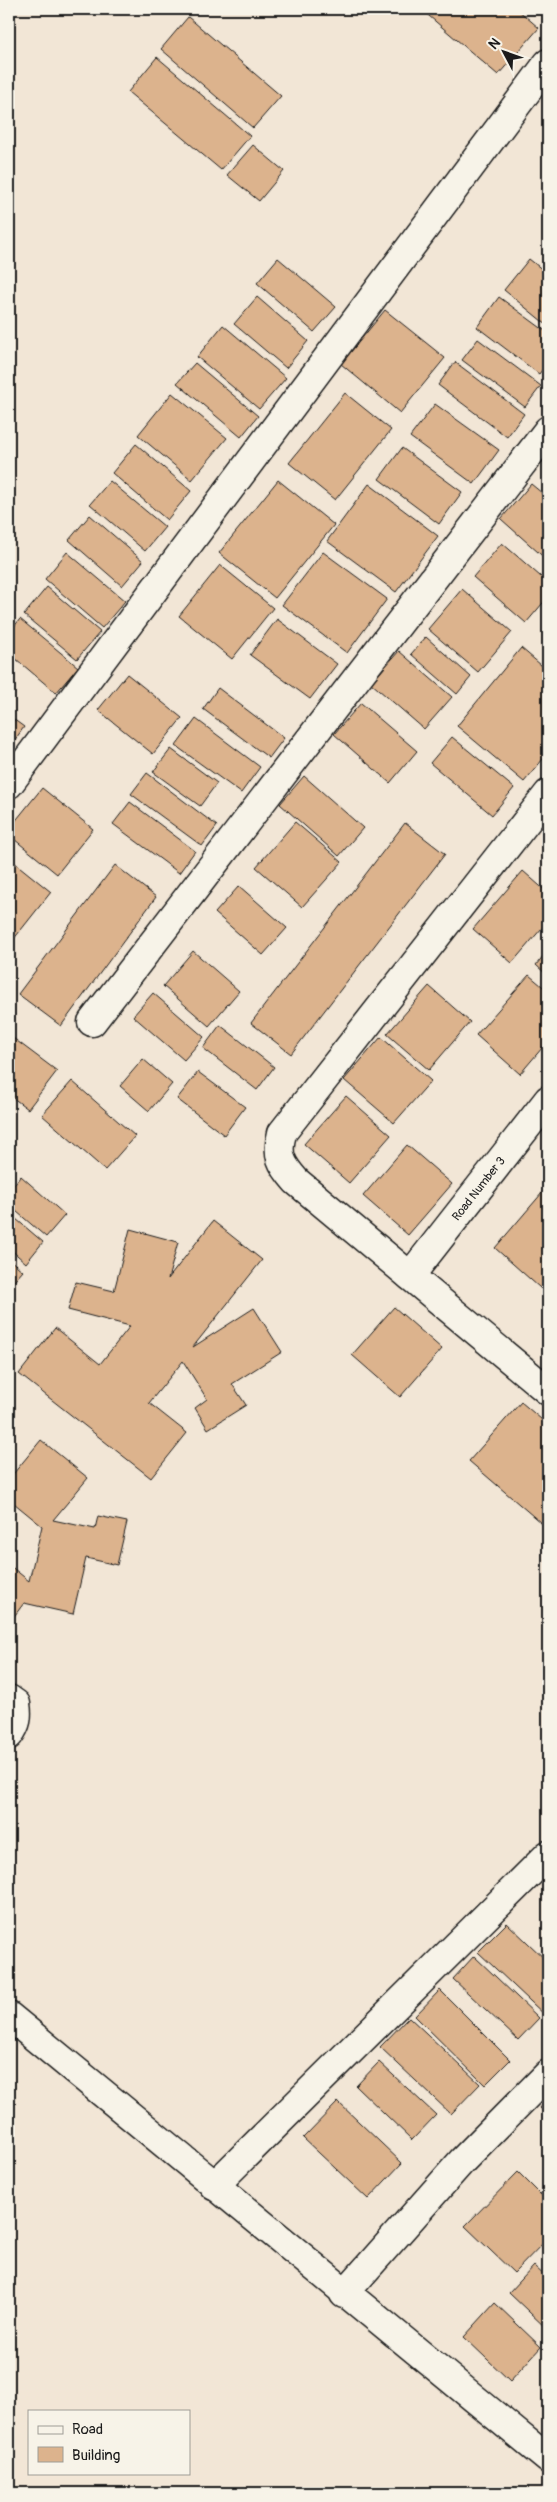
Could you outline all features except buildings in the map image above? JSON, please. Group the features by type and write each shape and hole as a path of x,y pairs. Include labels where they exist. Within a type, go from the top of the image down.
{"street":[{"path":"9,784 548,63"},
{"path":"92,1022 548,430"},
{"path":"548,794 282,1133 278,1150 286,1169 296,1181 548,1389"},
{"name":"Road Number 3","path":"410,1276 548,1100"},
{"path":"9,1699 16,1704 18,1716 16,1726 9,1735"},
{"path":"214,2186 548,1855"},
{"path":"9,2016 344,2294 545,2452"},
{"path":"344,2294 462,2161 548,2074"}]}
